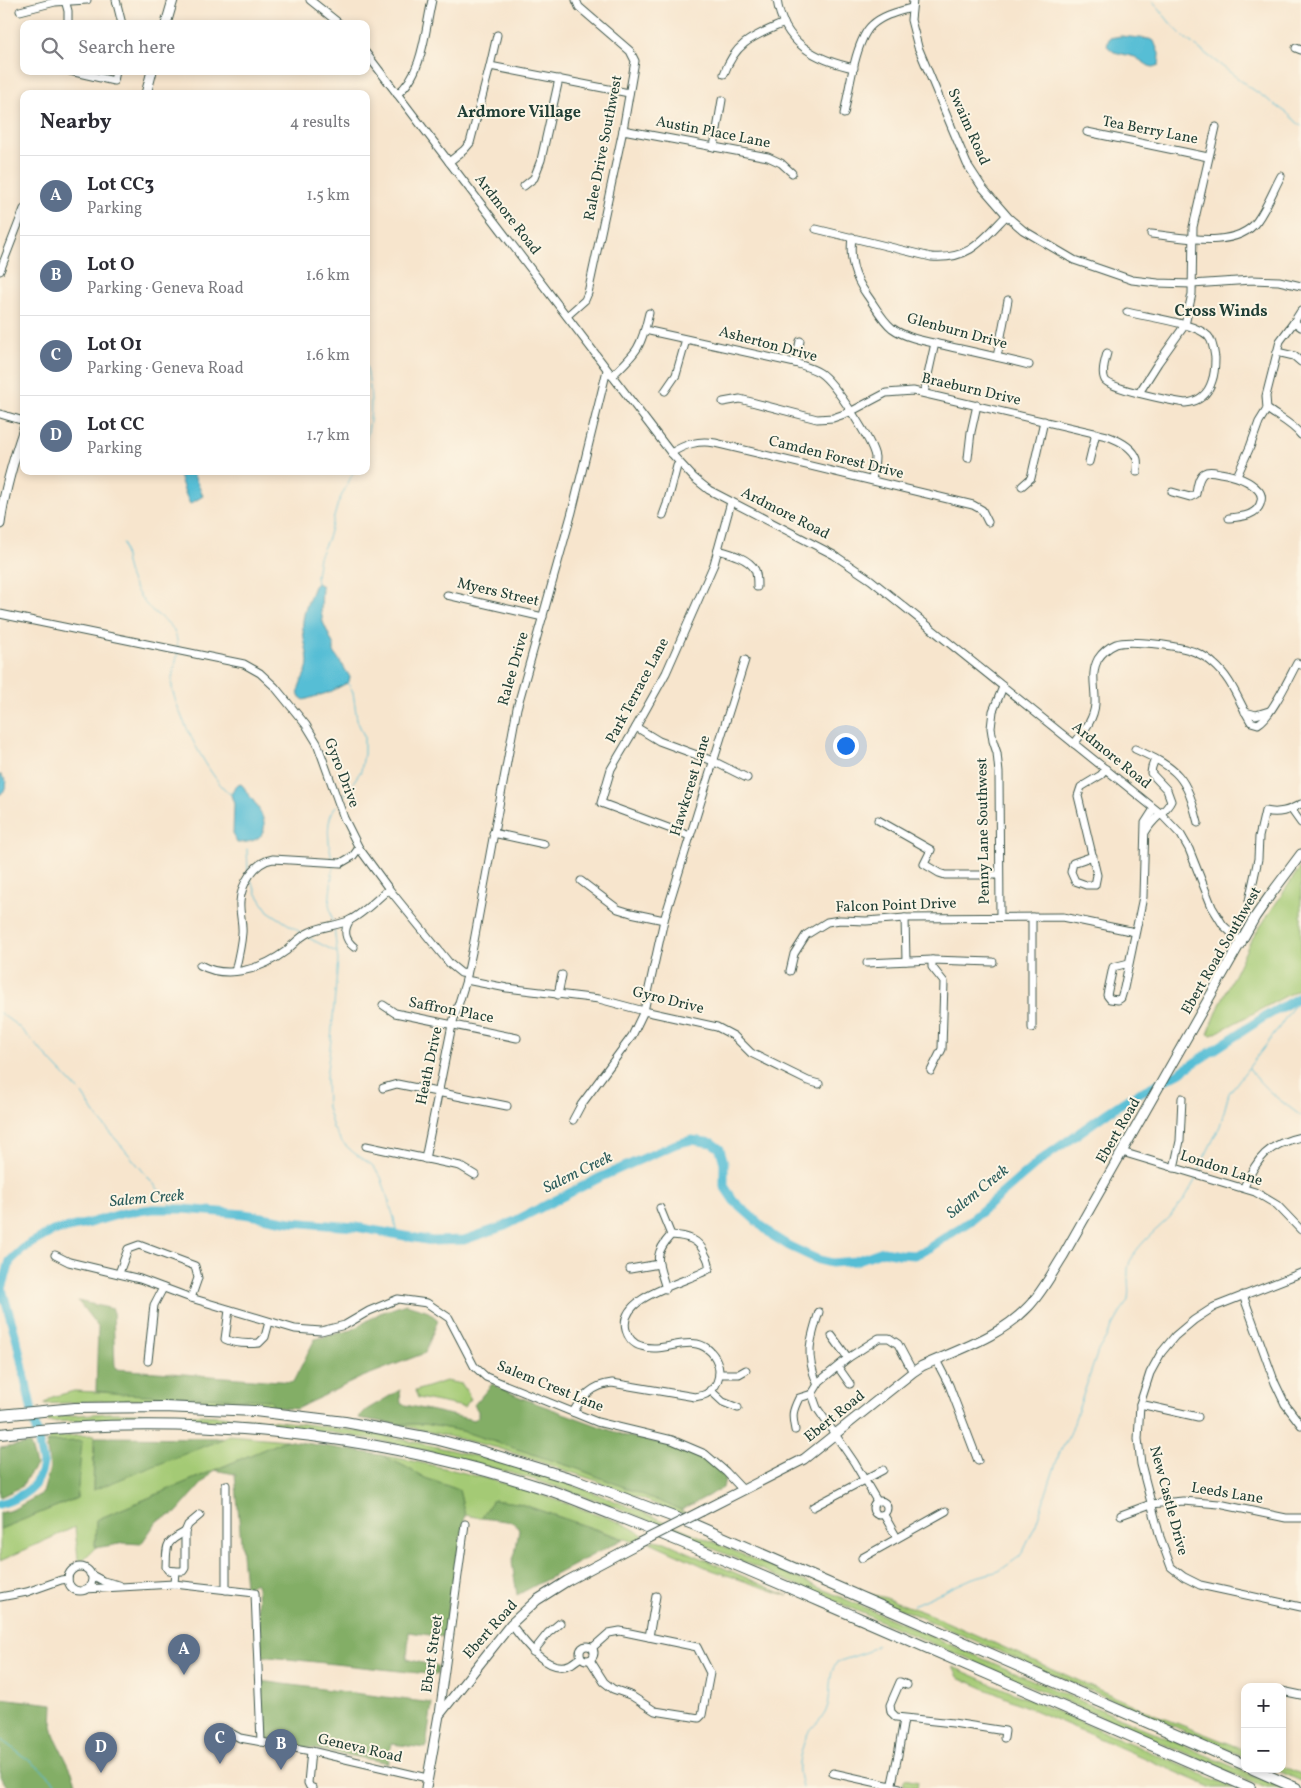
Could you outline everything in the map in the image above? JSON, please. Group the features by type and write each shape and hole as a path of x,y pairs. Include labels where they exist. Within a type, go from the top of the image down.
{"highway":[{"path":"2,1414 75,1408 164,1407 254,1411 345,1422 482,1451 576,1480 695,1526 1241,1764"},
{"path":"3,1434 94,1426 193,1426 296,1434 348,1441 450,1462 501,1475 552,1491 676,1539 1250,1788"},
{"path":"1262,1773 1296,1788"}],"main road":[{"path":"167,20 173,0"},
{"path":"147,90 151,75"},
{"path":"0,524 8,478 20,441"},
{"name":"Ebert Road Southwest","path":"1172,1065 1271,894 1301,854"},
{"name":"Ebert Road","path":"439,1715 511,1624 537,1600 567,1581 637,1544 804,1459 913,1372 936,1360 971,1346 1001,1330 1029,1306 1058,1264 1172,1065"},
{"name":"Ebert Street","path":"426,1788 439,1715"}],"street":[{"path":"65,0 68,20"},
{"path":"20,10 65,0 87,0"},
{"path":"116,0 121,20"},
{"path":"310,0 319,3 336,20"},
{"path":"397,94 409,83 418,65 432,0"},
{"name":"Ralee Drive Southwest","path":"567,316 585,300 588,293 635,65 634,57 630,51 579,7 576,0"},
{"path":"777,0 784,23 795,38 810,52 826,61 854,68"},
{"path":"844,114 861,40 867,30 885,16 912,4"},
{"name":"Swaim Road","path":"912,4 911,20 918,47 967,164 982,187 1006,216 1023,230 1074,260 1132,280 1192,284 1252,280 1279,281 1301,286"},
{"path":"724,74 732,57 743,44 784,23"},
{"path":"449,162 470,143 497,35"},
{"name":"Ardmore Road","path":"370,58 680,464 701,484 731,502 834,555 864,575 1157,811 1180,835 1189,849 1212,907 1223,925 1242,943"},
{"path":"490,66 629,94"},
{"path":"88,75 114,81 115,75"},
{"path":"524,186 534,178 541,160 559,80"},
{"path":"714,147 722,100"},
{"path":"1139,393 1158,362 1185,325 1192,294 1193,227 1216,127"},
{"name":"Austin Place Lane","path":"623,130 768,157 782,164 792,173"},
{"name":"Tea Berry Lane","path":"1087,132 1208,157"},
{"path":"1151,234 1219,240 1239,235 1256,222 1281,176"},
{"path":"816,229 931,257 949,258 960,256 970,250 1006,216"},
{"path":"0,271 20,220"},
{"name":"Glenburn Drive","path":"852,238 851,262 860,284 886,322 893,329 904,335 934,343 1029,365"},
{"path":"997,357 1008,300"},
{"path":"1237,476 1250,448 1258,422 1267,409 1266,396 1280,341 1298,325 1301,311"},
{"path":"1107,353 1103,373 1105,380 1109,384 1176,402 1194,403 1202,398 1210,388 1215,374 1212,344 1209,336 1197,328 1127,312"},
{"path":"610,373 634,355 642,343 649,313"},
{"name":"Asherton Drive","path":"645,330 813,368 822,374 836,390 872,446 875,458 872,480"},
{"path":"664,391 676,375 686,340"},
{"path":"795,363 800,341"},
{"path":"924,393 934,343"},
{"path":"1277,352 1294,356 1301,362"},
{"name":"Ralee Drive","path":"466,977 517,708 610,373"},
{"name":"Braeburn Drive","path":"724,402 740,399 817,418 834,418 850,412 886,393 902,391 924,393 1096,433 1119,441 1138,460 1137,472"},
{"path":"968,458 977,405"},
{"path":"1267,409 1297,429 1301,435"},
{"path":"0,414 20,419"},
{"path":"1022,486 1031,478 1044,421"},
{"path":"1089,462 1096,433"},
{"name":"Camden Forest Drive","path":"671,453 684,445 708,441 973,505 982,510 988,522"},
{"path":"663,515 677,466 680,464"},
{"path":"1172,492 1190,497 1196,494 1200,480 1204,473 1209,471 1237,476 1257,489 1261,494 1261,501 1253,513 1242,517 1229,518"},
{"name":"Park Terrace Lane","path":"690,836 601,803 611,769 666,673 714,564 731,502"},
{"path":"718,550 744,560 754,569 757,587"},
{"name":"Myers Street","path":"447,595 543,617"},
{"name":"Gyro Drive","path":"0,614 244,664 260,673 292,708 317,743 344,818 359,848 389,889 450,964 466,977 507,988 599,999 717,1027 734,1036 751,1053 819,1084"},
{"path":"1074,744 1088,725 1092,716 1095,704 1093,678 1095,666 1108,648 1124,643 1167,646 1204,656 1228,679 1245,712 1252,715 1269,711 1276,703 1297,663 1301,665"},
{"name":"Hawkcrest Lane","path":"573,1120 581,1105 632,1036 644,1011 664,920 745,660"},
{"name":"Penny Lane Southwest","path":"1000,917 999,773 997,753 991,728 993,711 1003,687"},
{"path":"636,728 659,741 713,761 747,778"},
{"path":"1135,749 1170,766 1178,774 1185,785 1198,824"},
{"path":"1129,963 1113,966 1107,995 1110,999 1118,1000 1121,998 1129,963 1142,897 1146,832 1157,811 1168,808 1171,801 1167,790 1151,773 1155,758"},
{"path":"1093,856 1073,863 1071,872 1074,881 1086,885 1094,884 1097,875 1093,856 1078,796 1082,787 1101,775 1106,769"},
{"path":"1249,901 1258,859 1259,836 1265,812 1284,813 1301,804"},
{"path":"1292,809 1301,823"},
{"path":"878,820 931,850 924,864 939,874 999,875"},
{"path":"493,833 544,844"},
{"path":"235,972 242,931 240,900 245,883 257,866 264,861 273,860 341,863 353,856 359,848"},
{"path":"581,882 618,909 664,920"},
{"path":"354,947 349,943 346,936 346,926 350,920 389,889"},
{"path":"1032,917 1032,1028"},
{"name":"Falcon Point Drive","path":"790,971 794,954 806,936 827,922 840,920 1063,917 1135,932"},
{"path":"905,918 906,960"},
{"path":"200,964 221,972 235,972 263,964 285,951 308,932 350,920"},
{"path":"867,963 906,960 993,962"},
{"path":"931,1070 942,1049 944,982 932,967 932,960"},
{"path":"558,995 562,974"},
{"name":"Heath Drive","path":"425,1159 452,1024 466,977"},
{"name":"Saffron Place","path":"383,1005 395,1014 517,1038"},
{"path":"383,1088 397,1084 507,1106"},
{"path":"1174,1168 1180,1141 1182,1098"},
{"path":"1244,1187 1253,1166 1268,1150 1287,1140 1301,1138"},
{"path":"366,1146 460,1166 475,1175"},
{"name":"London Lane","path":"1122,1152 1244,1187 1277,1205 1301,1230"},
{"path":"660,1208 671,1235"},
{"path":"666,1289 657,1259 659,1251 671,1235"},
{"path":"573,1412 580,1400 588,1392 603,1384 612,1383 695,1397 706,1394 715,1386 719,1374 718,1365 715,1356 708,1348 689,1343 652,1348 636,1344 628,1336 625,1327 626,1318 634,1304 702,1274 709,1269 710,1264 702,1246 692,1239 671,1235"},
{"path":"119,1273 128,1249 139,1245 195,1266 198,1278 191,1298"},
{"name":"Salem Crest Lane","path":"55,1255 69,1262 140,1278 191,1298 295,1329 321,1331 345,1325 369,1310 398,1299 427,1303 449,1318 474,1366 486,1377 597,1422 672,1440 705,1454 742,1489"},
{"path":"630,1269 659,1264"},
{"name":"New Castle Drive","path":"1301,1273 1214,1307 1194,1320 1175,1336 1161,1353 1150,1373 1140,1404 1138,1439 1141,1464 1160,1538 1169,1563 1184,1577 1200,1585 1301,1607"},
{"path":"148,1361 154,1305 163,1288"},
{"path":"1243,1295 1275,1383 1285,1404 1301,1425"},
{"path":"229,1310 225,1339 229,1341 247,1344 259,1343 265,1337 269,1322"},
{"path":"818,1383 810,1359 810,1343 820,1312"},
{"path":"832,1336 848,1358"},
{"path":"795,1430 792,1413 799,1398 812,1394 818,1383 848,1358 879,1338 889,1338 898,1344 913,1372"},
{"path":"936,1360 949,1385 978,1461"},
{"path":"838,1367 850,1384"},
{"path":"719,1374 738,1374 746,1370"},
{"path":"710,1390 722,1402 738,1408"},
{"path":"812,1394 817,1408 836,1434 876,1502 872,1508 873,1512 879,1516 884,1514 897,1538"},
{"path":"1140,1404 1198,1417"},
{"path":"813,1507 883,1470"},
{"path":"226,1484 226,1590"},
{"name":"Leeds Lane","path":"1121,1515 1152,1504 1170,1501 1194,1501 1236,1507 1286,1518 1301,1518"},
{"path":"862,1558 946,1511"},
{"path":"185,1532 167,1545 166,1566 168,1570 183,1572 186,1568 185,1532 188,1525 200,1515"},
{"name":"Ebert Street","path":"439,1715 465,1524"},
{"path":"124,1586 103,1581 90,1574 85,1568 77,1567 70,1572 68,1579 71,1586 77,1590 174,1584 255,1593 261,1742"},
{"path":"174,1584 175,1571"},
{"path":"85,1589 90,1584 90,1574"},
{"path":"0,1596 27,1592 68,1579"},
{"path":"649,1637 656,1596"},
{"path":"534,1652 548,1633 560,1623"},
{"path":"511,1624 526,1645 547,1662 558,1666 570,1665 581,1657"},
{"path":"590,1660 608,1686 630,1695 650,1709 701,1717 710,1676 699,1649 626,1632 610,1633 592,1648"},
{"path":"590,1660 583,1660 580,1650 589,1646 592,1648"},
{"path":"590,1660 594,1654 592,1648"},
{"path":"907,1685 900,1682 890,1706 890,1712 893,1715 904,1719 944,1722 1004,1731 1004,1738"},
{"path":"1286,1692 1301,1696"},
{"path":"891,1787 904,1719"},
{"name":"Geneva Road","path":"229,1732 240,1738 427,1778"},
{"path":"311,1752 308,1783 313,1788"},
{"path":"833,1773 900,1788"}],"green space":[{"path":"1301,866 1301,988 1212,1035 1208,1034 1250,942"},
{"path":"78,1301 113,1309 115,1369 293,1382 315,1339 352,1330 380,1313 406,1304 426,1310 438,1320 425,1353 360,1378 296,1409 274,1407 270,1400 122,1394 96,1391 98,1327"},
{"path":"446,1381 462,1384 471,1399 464,1407 418,1398 415,1391"},
{"path":"492,1384 522,1398 626,1436 690,1449 727,1469 723,1488 681,1510 581,1470 462,1431 425,1424 396,1424 358,1418 366,1410 400,1390 401,1404 474,1420 478,1417 478,1411 474,1405"},
{"path":"74,1391 270,1400 274,1407 220,1402 165,1400 118,1400 44,1404 52,1397"},
{"path":"109,1413 168,1414 226,1416 284,1422 398,1439 511,1466 567,1483 711,1541 1241,1770 1241,1773 1247,1773 1282,1788 1266,1788 619,1508 522,1476 424,1450 324,1431 200,1420 48,1422 48,1417"},
{"path":"396,1424 425,1424 462,1431 581,1470 677,1508 687,1514 675,1512 594,1480 498,1448"},
{"path":"94,1435 93,1490 229,1435 286,1440 96,1520 95,1548 82,1561 78,1559 75,1527 0,1561 0,1529 77,1498 81,1442 46,1442 51,1437"},
{"path":"95,1437 225,1438 93,1490"},
{"path":"286,1440 381,1455 425,1478 459,1490 465,1515 443,1637 409,1632 407,1659 438,1667 437,1675 260,1656 257,1587 255,1583 245,1587 235,1474 215,1470"},
{"path":"82,1441 77,1498 0,1529 0,1513 12,1510 43,1493 50,1468 46,1442"},
{"path":"30,1444 36,1465 21,1487 0,1497 0,1448"},
{"path":"381,1455 457,1471 532,1492 614,1520 644,1536 634,1542 518,1503 493,1500 481,1518 465,1515 459,1490 425,1478"},
{"path":"214,1471 176,1513 157,1521 141,1544 125,1543 95,1548 96,1520"},
{"path":"493,1500 518,1503 623,1539 517,1595 512,1562 519,1530 514,1522 481,1518"},
{"path":"655,1540 665,1542 788,1596 712,1570 650,1542"},
{"path":"862,1592 886,1598 931,1615 1156,1715 1241,1748 1241,1755"},
{"path":"953,1667 1234,1788 1213,1788 958,1677"},
{"path":"260,1681 432,1703 426,1748 391,1744 388,1763 263,1739"},
{"path":"0,1698 53,1704 52,1726 54,1735 78,1788 8,1788 0,1776"},
{"path":"1286,1768 1301,1774 1301,1781 1283,1773 1286,1773"},
{"path":"905,1779 918,1782 917,1788 903,1785"}],"water":[{"path":"1121,36 1154,41 1160,56 1159,65 1149,66 1135,57 1114,52 1107,46 1109,38"},
{"path":"178,475 194,475 203,496 190,504"},
{"path":"317,583 322,586 321,611 323,622 334,646 334,652 350,677 349,682 330,692 304,700 299,696 299,687 308,662 303,619 314,586"},
{"path":"0,774 7,782 4,791 0,795"},
{"path":"241,784 260,810 264,826 263,833 258,838 237,843 233,834 234,804 231,795 235,786"}],"waterway":[{"path":"1152,0 1185,38 1287,113 1301,126"},
{"path":"370,383 370,421"},
{"path":"317,584 316,576 319,557 328,538 338,503 352,475"},
{"path":"123,543 132,583 151,610 174,630 178,648"},
{"path":"178,652 172,687 180,712 205,762 215,777 232,795"},
{"path":"340,801 361,771 364,754 364,736 357,720 353,692 347,681"},
{"path":"332,860 329,825 332,812 336,806"},
{"path":"247,849 248,871"},
{"path":"333,867 329,904 333,922"},
{"path":"250,878 257,894 268,911 303,934"},
{"path":"334,928 338,960 326,1077 327,1107 333,1128 342,1142 372,1165 381,1177 394,1218 397,1235"},
{"path":"307,937 336,952"},
{"path":"1199,1173 1203,1160 1220,1126 1229,1093 1276,1032 1300,996"},
{"name":"Salem Creek","path":"0,1504 16,1498 29,1490 38,1479 43,1463 17,1341 2,1289 10,1261 26,1246 53,1231 124,1213 153,1209 183,1209 244,1214 291,1222 356,1227 432,1241 464,1240 505,1226 601,1177 676,1144 692,1140 712,1143 720,1149 724,1163 724,1186 734,1201 773,1236 789,1246 819,1260 832,1263 855,1261 883,1251 914,1255 926,1250 970,1221 1041,1160 1108,1112 1131,1097 1179,1073 1261,1019 1301,996"},
{"path":"0,1013 19,1027 82,1094 97,1117 175,1209"},
{"path":"1249,1068 1266,1088 1301,1116"},
{"path":"913,1605 973,1578 999,1571 1019,1557 1024,1550 1036,1524 1059,1454 1070,1434 1098,1351 1128,1300 1128,1269 1130,1262 1139,1248 1182,1203 1197,1177"},
{"path":"802,1788 799,1774 802,1750 807,1735 826,1711 834,1667 837,1662 867,1652 877,1645"},
{"path":"0,1739 46,1773 61,1788"}],"place":[{"name":"Lot CC3","path":"184,1675"},
{"name":"Lot O1","path":"220,1764"},
{"name":"Lot O","path":"281,1770"},
{"name":"Lot CC","path":"101,1773"}],"district":[{"name":"Ardmore Village","path":"519,113"},
{"name":"Cross Winds","path":"1221,312"}]}
